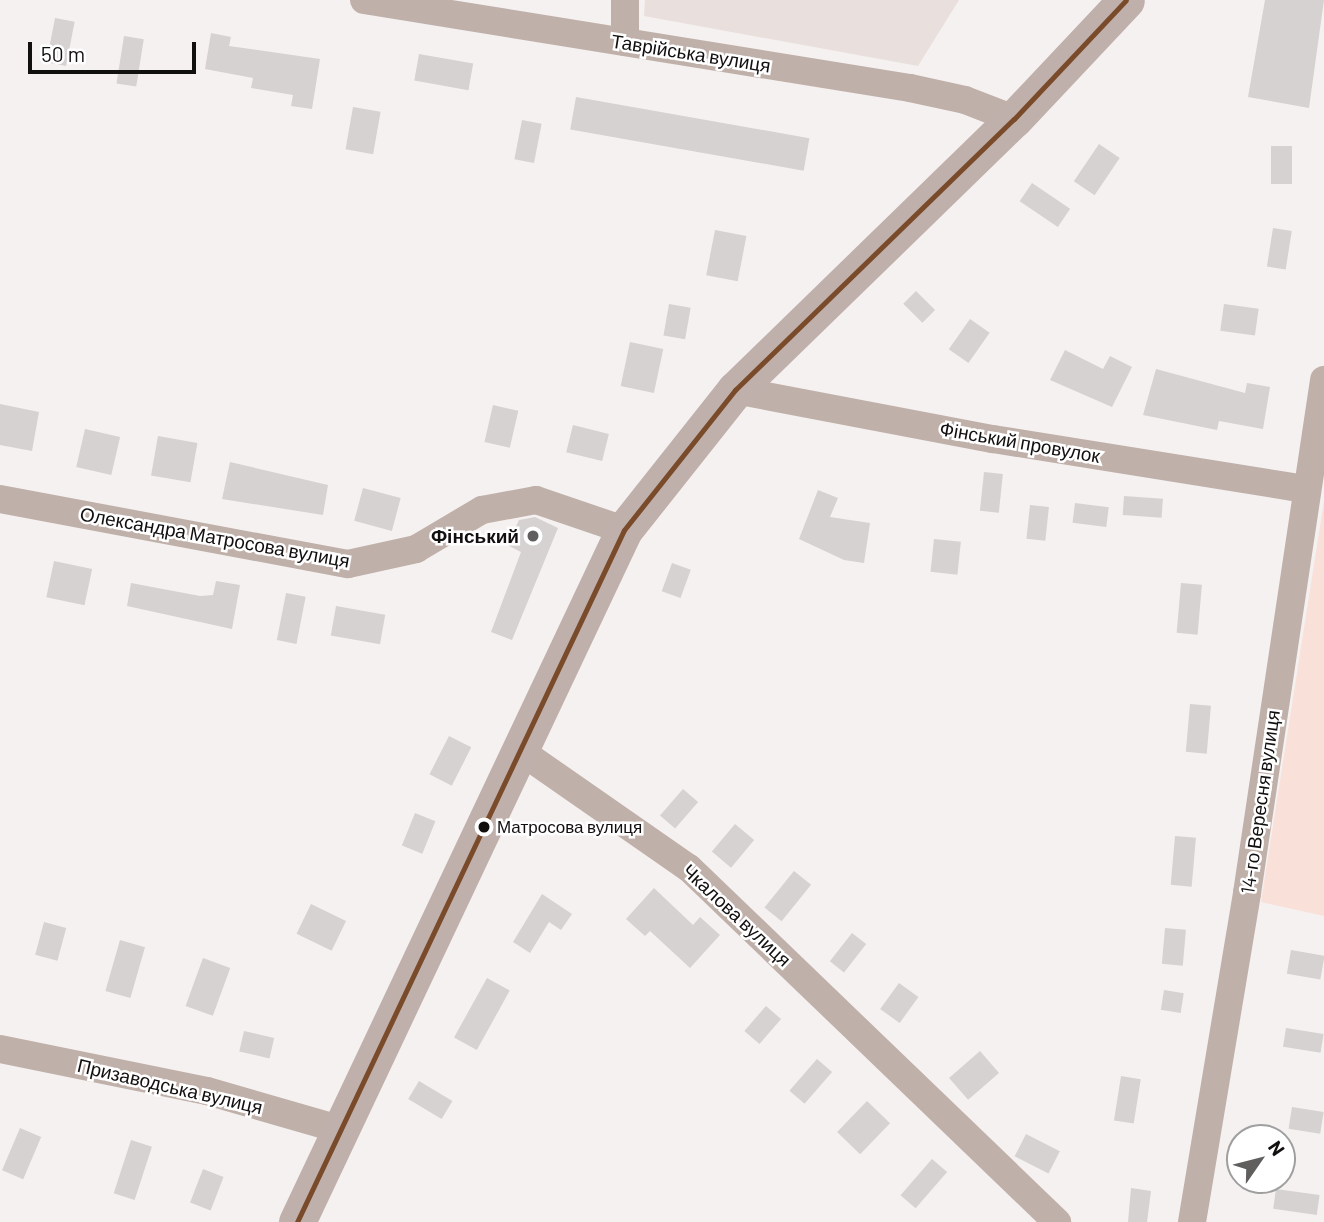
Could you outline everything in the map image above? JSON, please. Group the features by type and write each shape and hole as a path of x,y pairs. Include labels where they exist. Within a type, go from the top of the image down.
{"main road":[{"path":"297,1222 624,530 735,390 1014,119 1126,0"}],"street":[{"name":"Таврійська вулиця","path":"364,0 910,88 965,100 1014,119"},
{"path":"625,0 625,42"},
{"name":"14-го Вересня вулиця","path":"1192,1222 1247,893 1324,380"},
{"name":"Фінський провулок","path":"735,390 993,439 1306,489"},
{"name":"Олександра Матросова вулиця","path":"0,499 348,564 416,550 482,510 536,500 624,530"},
{"name":"Чкалова вулиця","path":"519,750 689,868 1057,1222"},
{"name":"Призаводська вулиця","path":"0,1049 207,1091 339,1129"}],"shaded area":[{"path":"645,0 959,0 918,66 644,16"},
{"path":"1324,501 1324,916 1261,902"}],"building":[{"path":"1265,0 1324,0 1309,108 1248,97"},
{"path":"55,18 75,22 66,66 46,62"},
{"path":"211,33 231,37 229,46 320,59 312,109 291,106 293,95 251,88 253,78 205,69"},
{"path":"124,36 144,39 136,87 116,83"},
{"path":"419,54 473,64 468,90 414,81"},
{"path":"576,97 809,138 804,171 570,129"},
{"path":"353,107 381,112 373,154 346,149"},
{"path":"522,120 542,124 534,163 514,159"},
{"path":"1099,144 1120,158 1095,195 1074,181"},
{"path":"1271,146 1292,146 1292,184 1271,184"},
{"path":"1032,183 1070,209 1058,227 1020,201"},
{"path":"1273,228 1292,231 1286,269 1267,267"},
{"path":"715,230 746,236 738,281 706,275"},
{"path":"916,291 935,310 922,323 903,304"},
{"path":"669,304 691,308 685,339 663,336"},
{"path":"1224,304 1259,309 1255,336 1220,331"},
{"path":"970,319 990,333 968,363 949,349"},
{"path":"630,342 663,349 654,393 621,386"},
{"path":"1065,350 1103,369 1110,356 1132,367 1112,407 1050,380"},
{"path":"1156,369 1245,393 1247,383 1270,387 1263,429 1219,421 1217,430 1143,415"},
{"path":"0,404 39,412 32,451 0,445"},
{"path":"493,405 518,411 510,448 484,442"},
{"path":"573,425 609,434 602,461 566,452"},
{"path":"85,429 120,437 111,475 76,467"},
{"path":"158,436 197,443 190,482 151,475"},
{"path":"230,462 328,485 323,515 222,499"},
{"path":"984,472 1003,474 999,513 980,511"},
{"path":"363,488 401,498 392,531 354,521"},
{"path":"818,490 838,498 830,517 870,523 864,563 844,560 799,539"},
{"path":"1124,496 1163,499 1162,518 1123,515"},
{"path":"1075,503 1109,507 1106,527 1073,523"},
{"path":"1030,505 1049,507 1045,541 1026,539"},
{"path":"535,517 558,528 512,640 491,632 521,552 507,545 519,520"},
{"path":"934,539 961,542 957,575 931,572"},
{"path":"54,561 92,569 84,605 46,597"},
{"path":"672,563 691,570 681,598 662,591"},
{"path":"216,581 240,585 232,629 127,606 131,583 200,596 213,595"},
{"path":"1181,583 1202,585 1198,635 1177,633"},
{"path":"286,593 306,597 296,644 277,640"},
{"path":"336,606 385,615 380,644 331,636"},
{"path":"1190,704 1211,706 1207,754 1186,752"},
{"path":"449,736 471,747 452,786 429,774"},
{"path":"683,789 698,802 675,829 660,815"},
{"path":"415,813 435,821 422,854 402,845"},
{"path":"735,824 754,840 731,868 712,852"},
{"path":"1175,836 1196,838 1192,887 1171,885"},
{"path":"794,871 811,885 782,921 764,908"},
{"path":"654,888 693,925 700,917 720,935 690,968 650,931 645,936 626,919"},
{"path":"542,894 572,914 561,930 549,922 530,953 513,942"},
{"path":"311,904 346,921 332,951 297,934"},
{"path":"44,922 66,928 57,961 35,955"},
{"path":"1165,928 1186,930 1183,966 1162,964"},
{"path":"852,933 866,944 844,972 830,961"},
{"path":"120,940 145,947 130,998 105,991"},
{"path":"1291,950 1324,956 1320,980 1287,974"},
{"path":"203,958 230,968 213,1016 186,1006"},
{"path":"487,978 510,991 477,1050 454,1037"},
{"path":"899,983 918,997 900,1023 880,1009"},
{"path":"1164,990 1184,993 1181,1013 1161,1010"},
{"path":"766,1006 781,1019 759,1044 744,1031"},
{"path":"1286,1028 1324,1034 1321,1053 1283,1047"},
{"path":"244,1031 274,1038 269,1058 239,1051"},
{"path":"980,1051 999,1073 968,1100 949,1078"},
{"path":"817,1059 832,1072 805,1104 789,1091"},
{"path":"1121,1076 1141,1079 1134,1124 1114,1120"},
{"path":"419,1081 452,1101 442,1119 408,1099"},
{"path":"867,1101 890,1123 860,1154 837,1132"},
{"path":"1292,1107 1324,1112 1320,1134 1296,1130 1296,1124 1289,1124"},
{"path":"20,1128 41,1137 23,1179 2,1170"},
{"path":"1026,1134 1060,1151 1049,1174 1015,1156"},
{"path":"131,1140 152,1147 135,1200 114,1193"},
{"path":"932,1159 947,1172 916,1208 901,1195"},
{"path":"203,1169 224,1177 211,1210 190,1203"},
{"path":"1131,1188 1151,1191 1147,1222 1128,1222"},
{"path":"1296,1192 1320,1195 1317,1215 1273,1209 1275,1194 1296,1194"}],"transit line":[{"path":"297,1222 624,530 735,390 1014,119 1126,0"}],"place":[{"name":"Фінський","path":"533,536"},
{"name":"Матросова вулиця","path":"484,827"}]}
